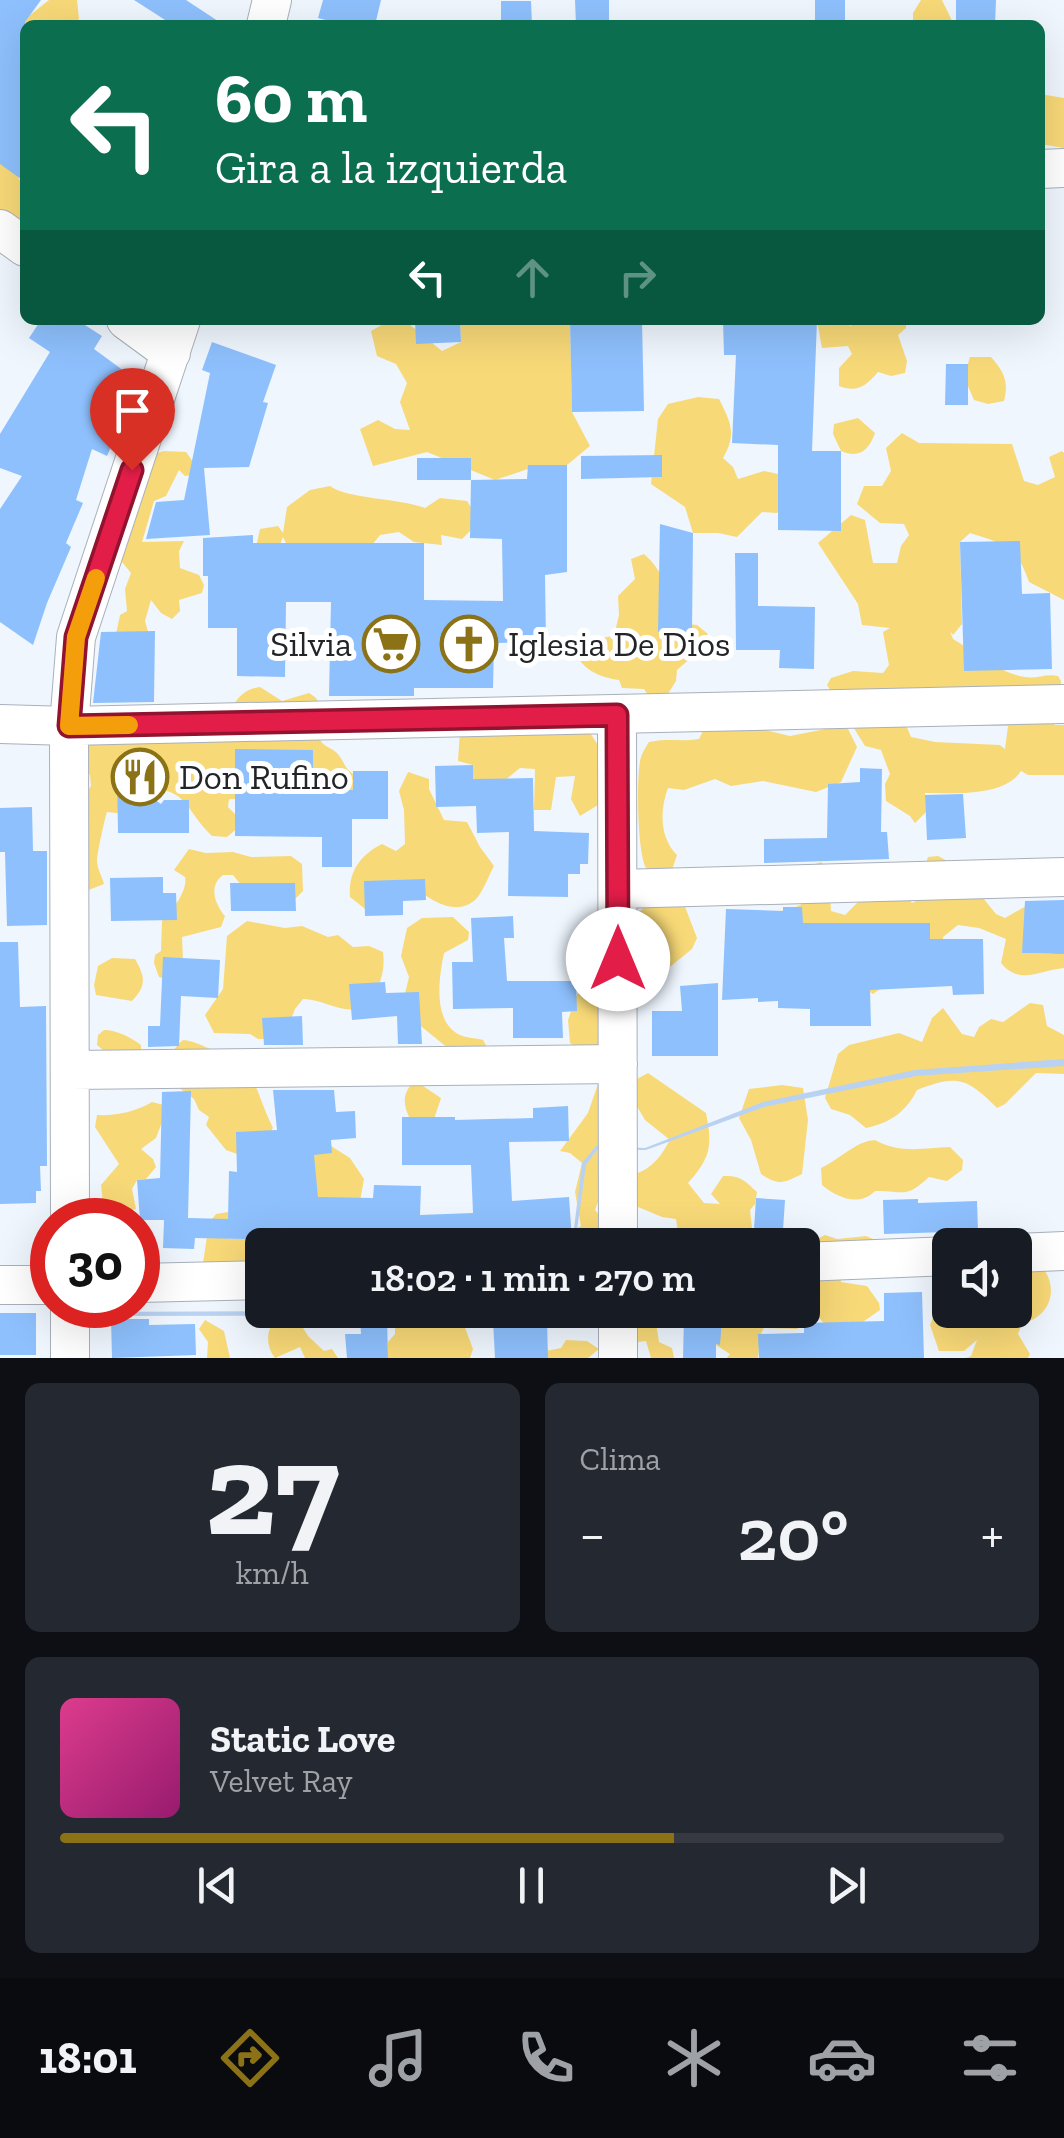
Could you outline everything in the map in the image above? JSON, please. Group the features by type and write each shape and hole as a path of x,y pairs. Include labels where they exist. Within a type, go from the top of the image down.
{"street":[{"path":"70,1198 69,726 76,637 176,336 142,325"},
{"path":"0,724 69,726 1064,704"},
{"path":"617,715 618,1228"},
{"path":"619,888 1064,876"},
{"path":"71,1070 618,1064"},
{"path":"1032,1252 1064,1251"},
{"path":"820,1261 932,1257"},
{"path":"160,1283 245,1281"},
{"path":"0,1284 30,1285"},
{"path":"70,1328 70,1358"},
{"path":"618,1328 618,1358"}],"shaded area":[{"path":"49,0 77,0 78,20 26,20"},
{"path":"921,0 942,0 952,20 913,20"},
{"path":"1045,95 1064,98 1064,148 1045,145"},
{"path":"0,147 20,181 20,227 0,229"},
{"path":"382,325 410,325 442,351 461,342 460,325 570,325 572,412 590,446 567,465 540,465 495,480 427,452 373,466 360,429 378,420 395,429 410,430 400,402 407,383 396,364 377,356 371,331"},
{"path":"818,325 906,325 898,335 907,361 905,373 891,376 878,372 861,387 839,386 839,368 852,354 848,346 822,348"},
{"path":"970,357 991,357 995,362 1006,382 1004,401 988,404 974,400 964,377"},
{"path":"698,397 719,399 723,407 731,435 723,458 738,479 764,471 788,476 790,498 777,513 762,512 737,537 693,533 685,507 651,484 658,419 668,404"},
{"path":"858,418 875,433 873,439 858,453 841,451 833,434 834,424"},
{"path":"902,433 919,443 1012,444 1024,481 1038,485 1055,477 1049,457 1064,453 1064,600 1029,582 1020,561 1008,548 970,533 960,542 962,624 953,635 950,631 953,639 1016,675 1058,676 1061,696 1017,718 1013,724 1042,715 1055,725 1064,725 1064,775 1028,775 1021,771 991,789 925,793 926,812 915,823 886,801 885,784 890,774 881,750 865,746 827,685 831,678 853,671 883,673 889,665 883,632 890,628 862,625 858,604 818,543 851,515 865,520 873,563 897,563 901,546 909,535 904,524 880,523 857,504 864,486 882,486 891,471 886,448","holes":["952,721 965,726 1008,726 1005,749 1000,745 911,737 905,723"]},
{"path":"164,451 186,452 196,466 193,475 185,476 179,470 166,496 154,501 142,542 184,541 179,551 180,568 199,575 204,585 202,593 179,600 180,611 172,619 151,600 145,621 150,639 116,634 120,615 127,611 125,589 131,573 112,537 141,459"},
{"path":"330,486 348,494 425,508 440,498 467,501 474,512 474,527 462,539 441,535 442,545 414,542 399,532 380,535 363,556 340,543 333,554 289,549 283,537 277,552 255,552 260,529 278,526 283,533 287,507 310,490"},
{"path":"644,554 662,577 678,623 697,625 708,634 677,670 676,681 666,697 650,698 644,689 622,688 619,680 587,668 575,651 599,638 614,636 618,596 635,579 631,559"},
{"path":"260,687 282,701 309,693 316,698 321,708 320,740 358,776 366,795 229,799 228,807 241,825 227,837 212,836 176,795 141,791 126,814 107,812 97,860 104,884 86,891 84,796 91,786 90,775 78,763 81,744 233,708 243,694"},
{"path":"846,725 857,747 841,782 816,792 763,781 731,786 715,779 684,790 668,788 663,823 667,840 677,855 671,873 647,869 639,833 638,796 639,766 649,742 699,739 703,731 757,728 790,736"},
{"path":"520,726 529,735 589,731 604,755 598,805 580,816 571,799 575,776 556,777 551,810 534,810 535,769 520,768 504,781 473,784 473,765 458,761 460,730"},
{"path":"408,772 429,779 429,789 444,820 467,822 494,866 480,893 468,905 444,905 416,889 369,912 350,897 353,872 367,853 382,844 396,851 405,844 399,791"},
{"path":"189,849 251,857 291,856 302,864 303,891 293,901 242,886 233,875 223,875 214,890 225,916 221,927 182,937 183,960 166,979 159,977 155,955 161,951 162,921 184,888 185,877 174,870"},
{"path":"938,856 957,866 996,914 1005,918 1033,902 1022,953 1053,954 1056,941 1064,939 1064,968 1015,974 1001,963 1006,939 958,925 943,937 943,944 873,994 755,916 802,904 809,866 821,862 828,869 831,911 845,915 860,900 898,885 912,903 925,897 924,869 928,857"},
{"path":"653,899 684,904 697,938 692,949 671,966 642,956 627,939 636,915"},
{"path":"453,917 469,932 468,940 444,953 439,986 441,1010 451,1029 462,1036 483,1040 483,1050 449,1049 417,1023 403,1002 409,977 401,956 407,928 422,918"},
{"path":"247,921 285,928 302,926 328,937 338,935 353,947 369,946 383,952 382,975 376,989 362,1008 339,1008 303,999 286,1032 272,1039 214,1033 205,1015 223,989 227,936"},
{"path":"112,958 135,959 138,965 142,986 132,1001 96,995 98,966"},
{"path":"611,977 608,1051 581,1050 570,1043 568,1020 577,994 593,993 596,980"},
{"path":"1030,1003 1043,1005 1047,1026 1064,1035 1064,1074 1036,1073 997,1108 969,1085 943,1082 917,1090 896,1115 866,1128 850,1115 831,1109 825,1098 838,1054 849,1045 899,1033 922,1042 932,1018 943,1008 962,1034 974,1037 979,1027 991,1019 1003,1022"},
{"path":"104,1030 123,1034 141,1045 141,1058 112,1058 97,1045 98,1035"},
{"path":"183,1040 228,1057 247,1072 273,1128 262,1146 243,1156 226,1150 206,1125 209,1117 174,1084 173,1054"},
{"path":"648,1073 706,1113 708,1151 688,1183 704,1203 720,1204 711,1194 723,1176 746,1182 757,1192 750,1210 752,1228 677,1228 676,1219 631,1204 635,1174 656,1161 670,1140 645,1120 628,1091"},
{"path":"600,1078 601,1194 595,1210 604,1228 577,1228 581,1226 575,1192 582,1163 570,1153 560,1151 588,1113"},
{"path":"782,1085 803,1088 808,1120 802,1174 782,1182 761,1174 751,1140 739,1118 749,1089"},
{"path":"410,1086 423,1086 441,1098 434,1119 410,1119 405,1102"},
{"path":"152,1102 168,1106 156,1138 141,1149 156,1167 146,1179 137,1180 132,1189 134,1198 103,1198 101,1185 119,1164 95,1127 97,1115"},
{"path":"875,1140 903,1149 950,1147 963,1160 962,1170 947,1181 929,1177 909,1191 875,1191 855,1200 822,1185 821,1168"},
{"path":"331,1146 350,1158 364,1179 359,1207 328,1214 303,1174 310,1156"},
{"path":"228,1212 228,1239 245,1239 245,1266 203,1263 209,1223 216,1214"},
{"path":"866,1236 932,1264 932,1267 920,1276 839,1275 841,1282 867,1286 880,1310 857,1326 832,1332 820,1319 820,1238"},
{"path":"1032,1270 1045,1271 1051,1288 1048,1304 1032,1320"},
{"path":"205,1320 224,1331 230,1358 207,1358 208,1342 199,1329"},
{"path":"932,1320 932,1328 1020,1328 1018,1334 1030,1354 1028,1358 966,1358 971,1356 977,1340 964,1351 939,1351 930,1325"},
{"path":"271,1328 303,1328 324,1351 332,1349 338,1358 305,1358 300,1347 275,1358 268,1337"},
{"path":"395,1328 465,1328 473,1349 470,1358 388,1358 388,1342"},
{"path":"630,1328 657,1328 659,1342 672,1348 674,1358 651,1358 646,1341 630,1343"},
{"path":"722,1328 764,1328 758,1358 727,1358 730,1354 716,1345 717,1332"},
{"path":"566,1340 587,1341 599,1349 588,1358 532,1358 536,1353 561,1348"}],"water":[{"path":"1064,1059 1064,1066 916,1076 764,1107 646,1150 597,1150 586,1165 577,1228 574,1228 582,1163 596,1146 645,1148 763,1102 915,1070"},
{"path":"245,1311 245,1316 160,1316 160,1312"}],"building":[{"path":"0,0 41,0 26,20 20,20 20,178 0,164"},
{"path":"134,0 186,0 216,20 165,20"},
{"path":"323,0 381,0 376,20 318,18"},
{"path":"575,0 609,0 609,20 576,20"},
{"path":"815,0 845,0 845,20 815,20"},
{"path":"956,0 996,0 995,20 956,20"},
{"path":"501,1 531,1 532,20 501,20"},
{"path":"38,325 85,325 102,336 94,349 135,379 104,421 119,428 107,456 92,449 76,500 83,503 66,543 71,547 33,645 0,622 0,509 22,476 0,468 0,434 50,352 29,338"},
{"path":"415,325 460,325 461,342 416,344"},
{"path":"570,325 642,325 644,411 572,412"},
{"path":"723,325 817,325 812,451 841,451 841,531 778,530 778,445 732,443 736,355 724,355"},
{"path":"212,342 276,365 263,402 268,403 249,467 204,468 210,535 146,539 156,502 184,500 210,373 202,370"},
{"path":"946,364 968,364 968,405 945,405"},
{"path":"662,455 662,477 581,479 581,456"},
{"path":"417,458 471,458 471,480 417,480"},
{"path":"528,465 567,465 567,572 545,575 546,642 494,643 493,688 414,688 414,696 329,696 331,602 286,602 285,677 237,676 237,628 208,628 203,538 253,535 253,543 424,543 424,600 503,601 502,539 470,538 471,480 527,479"},
{"path":"660,524 693,533 692,632 658,632"},
{"path":"1020,541 1022,594 1050,593 1052,669 964,671 960,542"},
{"path":"735,553 758,553 758,606 815,607 814,669 779,668 780,650 736,650"},
{"path":"155,631 154,702 93,703 101,632"},
{"path":"235,749 313,750 313,790 353,790 353,771 388,771 388,819 352,819 352,867 322,867 322,837 235,836"},
{"path":"473,765 473,779 533,778 534,831 589,833 588,864 580,864 580,874 568,874 568,897 508,896 509,832 477,833 476,806 436,807 435,766"},
{"path":"860,768 882,769 881,832 887,832 889,859 764,863 764,839 827,838 828,784 860,782"},
{"path":"117,773 161,804 164,800 189,800 189,833 118,833"},
{"path":"963,794 966,838 927,840 925,795"},
{"path":"32,807 33,851 47,851 47,925 7,926 0,808"},
{"path":"163,877 163,893 176,893 177,920 111,921 110,878"},
{"path":"425,879 426,900 403,901 403,915 365,916 364,881"},
{"path":"230,883 295,883 296,911 231,911"},
{"path":"1064,900 1064,954 1022,953 1025,901"},
{"path":"783,907 802,907 803,923 930,923 930,939 983,939 984,994 953,995 952,986 870,990 871,1026 810,1026 810,1009 778,1008 778,1001 758,1002 758,998 722,1000 726,909 783,911"},
{"path":"513,916 514,938 504,938 507,981 576,981 577,1011 562,1012 563,1038 513,1038 513,1008 453,1009 452,962 473,962 471,918"},
{"path":"0,942 18,942 20,1007 46,1006 47,1166 40,1166 41,1191 36,1191 36,1198 30,1198 30,1203 0,1204"},
{"path":"163,957 220,960 218,998 181,996 179,1046 148,1047 148,1026 160,1026"},
{"path":"385,982 386,993 419,992 422,1044 398,1044 397,1016 352,1020 349,984"},
{"path":"718,983 718,1056 652,1056 652,1011 682,1011 680,986"},
{"path":"302,1016 303,1045 264,1045 262,1018"},
{"path":"273,1090 334,1090 336,1112 355,1111 356,1138 331,1140 332,1153 314,1155 318,1197 373,1198 374,1185 421,1186 420,1215 473,1213 471,1165 402,1165 402,1117 533,1118 533,1108 568,1106 569,1141 509,1142 512,1201 569,1197 571,1228 245,1228 245,1239 195,1238 194,1249 163,1248 160,1198 138,1198 137,1180 160,1178 162,1092 191,1091 188,1218 228,1219 229,1171 237,1172 236,1132 277,1130"},
{"path":"756,1198 785,1200 783,1228 754,1228"},
{"path":"883,1200 977,1201 978,1228 884,1234"},
{"path":"922,1292 924,1358 759,1358 758,1334 804,1333 804,1328 820,1328 820,1323 884,1321 884,1293"},
{"path":"0,1313 30,1313 30,1328 36,1328 36,1355 0,1355"},
{"path":"195,1324 196,1355 112,1358 111,1328"},
{"path":"361,1328 387,1328 388,1358 347,1358 345,1334 361,1334"},
{"path":"493,1328 547,1328 548,1358 495,1358"},
{"path":"684,1328 721,1328 716,1358 683,1358"}],"slow traffic":[{"path":"96,578 76,637 69,726 129,725"}],"place":[{"name":"Silvia","path":"391,644"},
{"name":"Iglesia De Dios","path":"469,644"},
{"name":"Don Rufino","path":"140,777"}],"route":[{"path":"132,470 76,637 69,726 617,715 618,959"}]}
